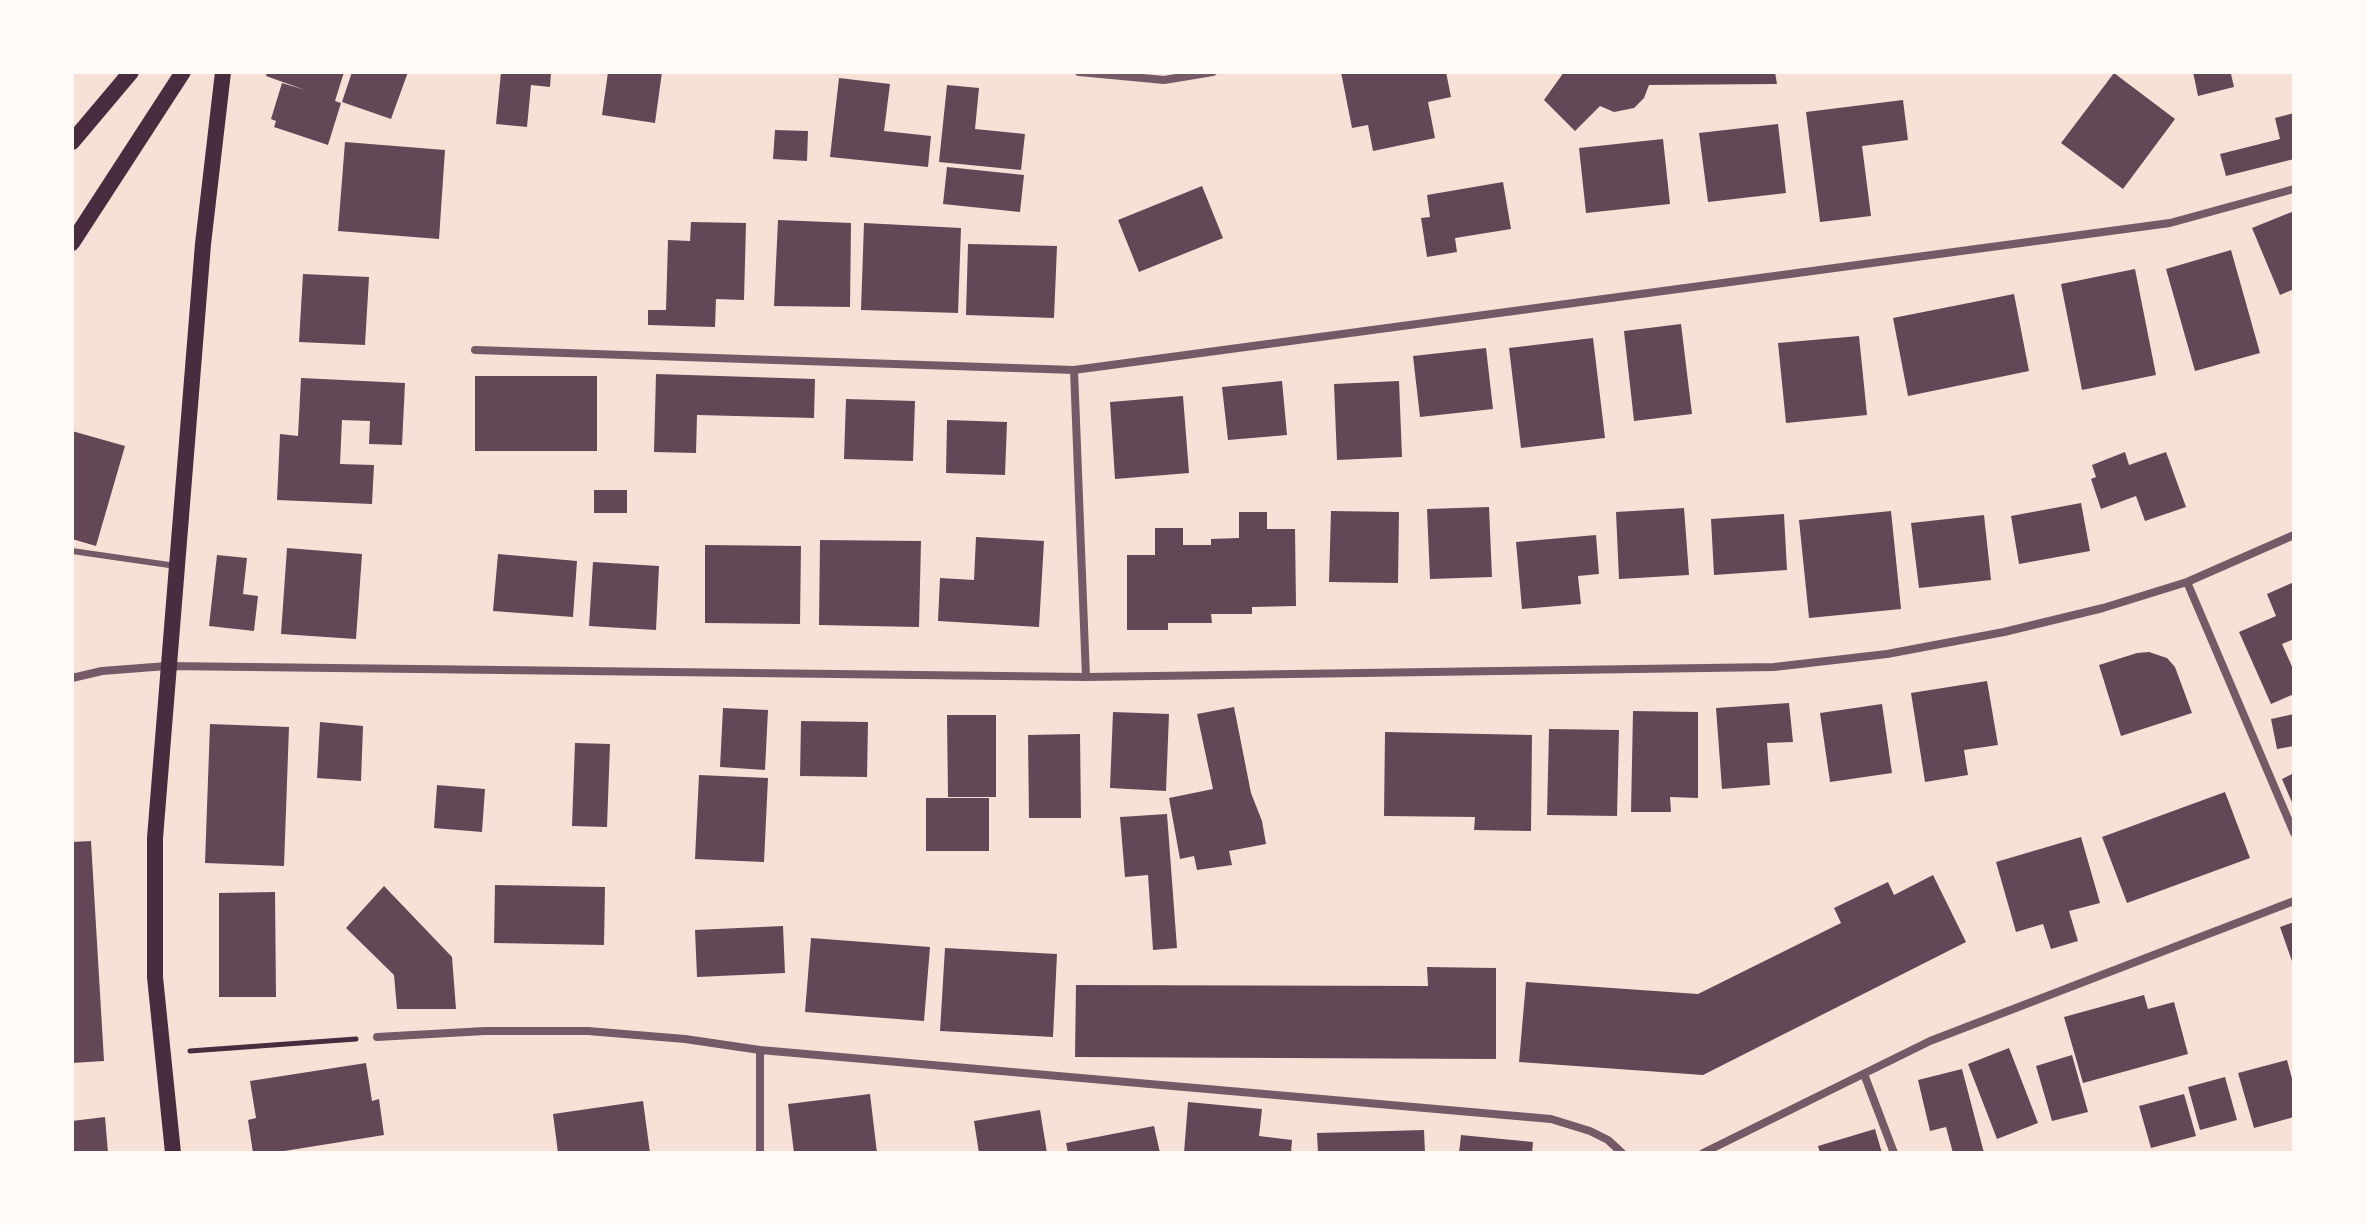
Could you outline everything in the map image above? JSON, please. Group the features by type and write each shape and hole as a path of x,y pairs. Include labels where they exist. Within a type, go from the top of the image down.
{"main road":[{"path":"72,142 131,72"},
{"path":"72,243 183,72"},
{"path":"173,1153 155,977 154,882 167,666 203,244 223,72"}],"street":[{"path":"1082,72 1164,80 1213,72"},
{"path":"475,350 1074,370 2170,223 2294,189"},
{"path":"1074,370 1086,677"},
{"path":"72,678 102,671 167,666 1086,677 1774,667 1887,654 2004,632 2103,608 2187,582 2294,535"},
{"path":"2187,582 2294,833"},
{"path":"1703,1153 1975,1023 2294,901"},
{"path":"377,1037 485,1031 588,1031 685,1039 760,1050 1551,1119 1599,1135 1622,1153"},
{"path":"760,1050 760,1153"},
{"path":"1864,1074 1894,1153"}],"lane":[{"path":"72,551 176,566"}],"path":[{"path":"162,1052 377,1037"}],"building":[{"path":"267,72 344,72 335,101 341,103 328,145 274,127 276,121 271,119 282,83 305,90 266,76"},
{"path":"352,72 408,72 391,119 342,102"},
{"path":"501,72 551,72 550,87 531,85 527,127 496,124"},
{"path":"608,72 662,72 655,123 602,115"},
{"path":"1341,72 1446,72 1451,97 1428,102 1435,138 1373,151 1368,125 1352,128"},
{"path":"1564,72 1775,72 1777,84 1649,85 1644,98 1634,108 1614,112 1600,106 1575,131 1544,100"},
{"path":"2193,72 2236,72 2231,74 2234,87 2198,96"},
{"path":"2114,73 2175,119 2123,189 2061,143"},
{"path":"839,78 890,84 884,131 931,136 928,167 830,157"},
{"path":"947,85 979,88 975,129 1025,134 1021,170 939,162"},
{"path":"1903,100 1908,140 1862,146 1871,216 1820,222 1806,112"},
{"path":"2294,113 2294,159 2226,176 2220,154 2280,139 2275,118"},
{"path":"1778,124 1786,193 1708,202 1699,133"},
{"path":"775,130 808,131 807,161 773,159"},
{"path":"1663,139 1670,204 1586,213 1579,148"},
{"path":"345,142 445,150 439,239 338,231"},
{"path":"947,167 1024,175 1020,212 943,204"},
{"path":"1503,182 1511,229 1455,238 1457,252 1427,257 1421,218 1430,217 1427,195"},
{"path":"1202,186 1223,238 1139,272 1118,220"},
{"path":"2294,211 2294,289 2280,295 2252,228"},
{"path":"778,220 851,223 850,307 774,306"},
{"path":"691,222 746,223 744,300 716,299 715,327 648,325 648,310 666,310 668,240 690,241"},
{"path":"864,223 961,228 958,313 861,310"},
{"path":"968,244 1057,246 1054,318 966,315"},
{"path":"2231,250 2260,353 2195,371 2166,269"},
{"path":"2135,269 2156,375 2082,390 2061,284"},
{"path":"303,274 369,277 365,345 299,342"},
{"path":"2014,294 2029,371 1908,396 1893,318"},
{"path":"1681,324 1692,414 1634,421 1624,331"},
{"path":"1859,336 1867,415 1786,423 1778,343"},
{"path":"1593,338 1605,438 1521,448 1509,348"},
{"path":"1486,348 1493,409 1420,417 1413,356"},
{"path":"656,374 815,379 814,418 697,415 696,453 654,452"},
{"path":"475,376 597,376 597,451 475,451"},
{"path":"301,378 405,383 402,445 369,444 370,421 342,420 340,464 374,465 372,504 277,500 280,434 298,436"},
{"path":"1282,381 1287,435 1228,440 1222,387"},
{"path":"1399,381 1402,457 1337,460 1334,384"},
{"path":"1183,396 1189,473 1115,479 1110,402"},
{"path":"846,399 915,401 913,461 844,459"},
{"path":"947,420 1007,422 1005,475 946,473"},
{"path":"72,431 125,446 96,546 72,539"},
{"path":"2125,452 2129,465 2166,452 2186,507 2145,521 2136,496 2101,509 2091,479 2096,477 2092,465"},
{"path":"594,490 627,490 627,513 594,513"},
{"path":"2081,503 2090,551 2019,564 2011,516"},
{"path":"1489,507 1492,577 1430,579 1427,509"},
{"path":"1684,508 1689,575 1619,579 1616,512"},
{"path":"1331,511 1399,512 1398,583 1329,582"},
{"path":"1891,511 1901,609 1809,618 1799,520"},
{"path":"1239,512 1267,512 1267,529 1295,529 1296,606 1252,607 1252,614 1211,614 1212,623 1168,623 1168,630 1127,630 1127,555 1155,555 1155,528 1183,528 1183,545 1211,545 1211,539 1239,538"},
{"path":"1784,514 1787,570 1714,575 1711,519"},
{"path":"1984,515 1991,580 1919,588 1911,523"},
{"path":"1596,535 1599,574 1578,576 1581,604 1522,609 1516,542"},
{"path":"976,537 1044,541 1039,627 938,621 940,578 974,580"},
{"path":"820,540 921,541 919,627 819,625"},
{"path":"705,545 801,546 800,624 705,623"},
{"path":"287,548 362,554 356,639 281,634"},
{"path":"498,554 577,561 573,617 493,611"},
{"path":"217,555 247,558 243,594 258,596 254,631 209,626"},
{"path":"593,562 659,566 656,630 589,626"},
{"path":"2294,582 2294,639 2282,644 2294,671 2294,694 2271,704 2239,632 2276,616 2267,594"},
{"path":"2149,652 2167,658 2175,667 2192,713 2121,736 2099,665"},
{"path":"1987,681 1998,745 1964,750 1968,775 1925,782 1911,693"},
{"path":"1789,703 1793,742 1767,743 1770,785 1722,789 1716,708"},
{"path":"1882,704 1892,773 1830,782 1820,713"},
{"path":"1234,707 1251,793 1262,821 1266,844 1229,851 1232,865 1197,870 1194,856 1180,859 1169,798 1213,789 1197,714"},
{"path":"723,708 768,710 765,770 720,767"},
{"path":"1633,711 1698,712 1698,798 1670,797 1671,812 1631,812"},
{"path":"1113,712 1169,714 1166,791 1110,788"},
{"path":"2294,714 2294,746 2277,749 2271,719"},
{"path":"947,715 996,715 996,797 948,797"},
{"path":"801,721 868,722 867,777 800,776"},
{"path":"320,722 363,726 361,781 317,778"},
{"path":"210,724 289,727 284,866 205,863"},
{"path":"1549,729 1619,730 1617,816 1547,815"},
{"path":"1385,732 1532,735 1531,831 1474,830 1475,817 1384,816"},
{"path":"1080,734 1081,818 1029,818 1028,735"},
{"path":"575,743 610,744 607,827 572,826"},
{"path":"2294,773 2294,807 2282,779"},
{"path":"699,775 768,778 764,862 695,859"},
{"path":"437,785 485,789 482,832 434,828"},
{"path":"2225,792 2250,858 2127,903 2102,837"},
{"path":"926,798 989,798 989,851 926,851"},
{"path":"1167,814 1177,948 1153,950 1148,875 1125,877 1120,817"},
{"path":"2081,837 2100,903 2069,911 2078,941 2051,949 2043,924 2016,932 1996,862"},
{"path":"91,841 104,1061 72,1063 72,842"},
{"path":"1933,875 1966,942 1703,1075 1519,1062 1526,982 1698,994 1841,923 1834,908 1888,882 1894,895"},
{"path":"495,885 605,887 604,945 494,943"},
{"path":"384,886 452,957 456,1009 397,1009 394,975 346,928"},
{"path":"275,892 276,997 219,997 219,893"},
{"path":"2294,922 2294,967 2280,927"},
{"path":"783,926 785,973 697,977 695,930"},
{"path":"811,938 930,947 924,1021 805,1012"},
{"path":"945,948 1057,954 1053,1037 940,1031"},
{"path":"1427,967 1496,968 1496,1059 1075,1057 1076,985 1428,986"},
{"path":"2144,995 2148,1009 2174,1002 2188,1054 2083,1083 2064,1017"},
{"path":"2009,1048 2038,1123 1997,1139 1968,1064"},
{"path":"2072,1055 2088,1112 2052,1121 2036,1066"},
{"path":"2287,1060 2294,1086 2294,1117 2254,1128 2238,1073"},
{"path":"366,1063 372,1101 379,1099 384,1135 272,1153 253,1153 248,1120 256,1118 250,1081"},
{"path":"1962,1069 1984,1153 1953,1153 1946,1127 1930,1131 1918,1080"},
{"path":"2225,1077 2237,1120 2200,1130 2188,1087"},
{"path":"870,1094 877,1153 794,1153 788,1104"},
{"path":"2184,1094 2196,1136 2151,1148 2139,1106"},
{"path":"643,1101 650,1153 558,1153 553,1114"},
{"path":"1188,1102 1262,1109 1259,1136 1292,1140 1291,1153 1184,1153"},
{"path":"1040,1110 1047,1153 979,1153 974,1121"},
{"path":"105,1117 108,1153 72,1153 72,1121"},
{"path":"1154,1126 1160,1153 1068,1153 1066,1143"},
{"path":"1875,1129 1882,1153 1820,1153 1818,1146"},
{"path":"1424,1130 1425,1153 1318,1153 1317,1133"},
{"path":"1461,1135 1533,1142 1532,1153 1459,1153"}]}
